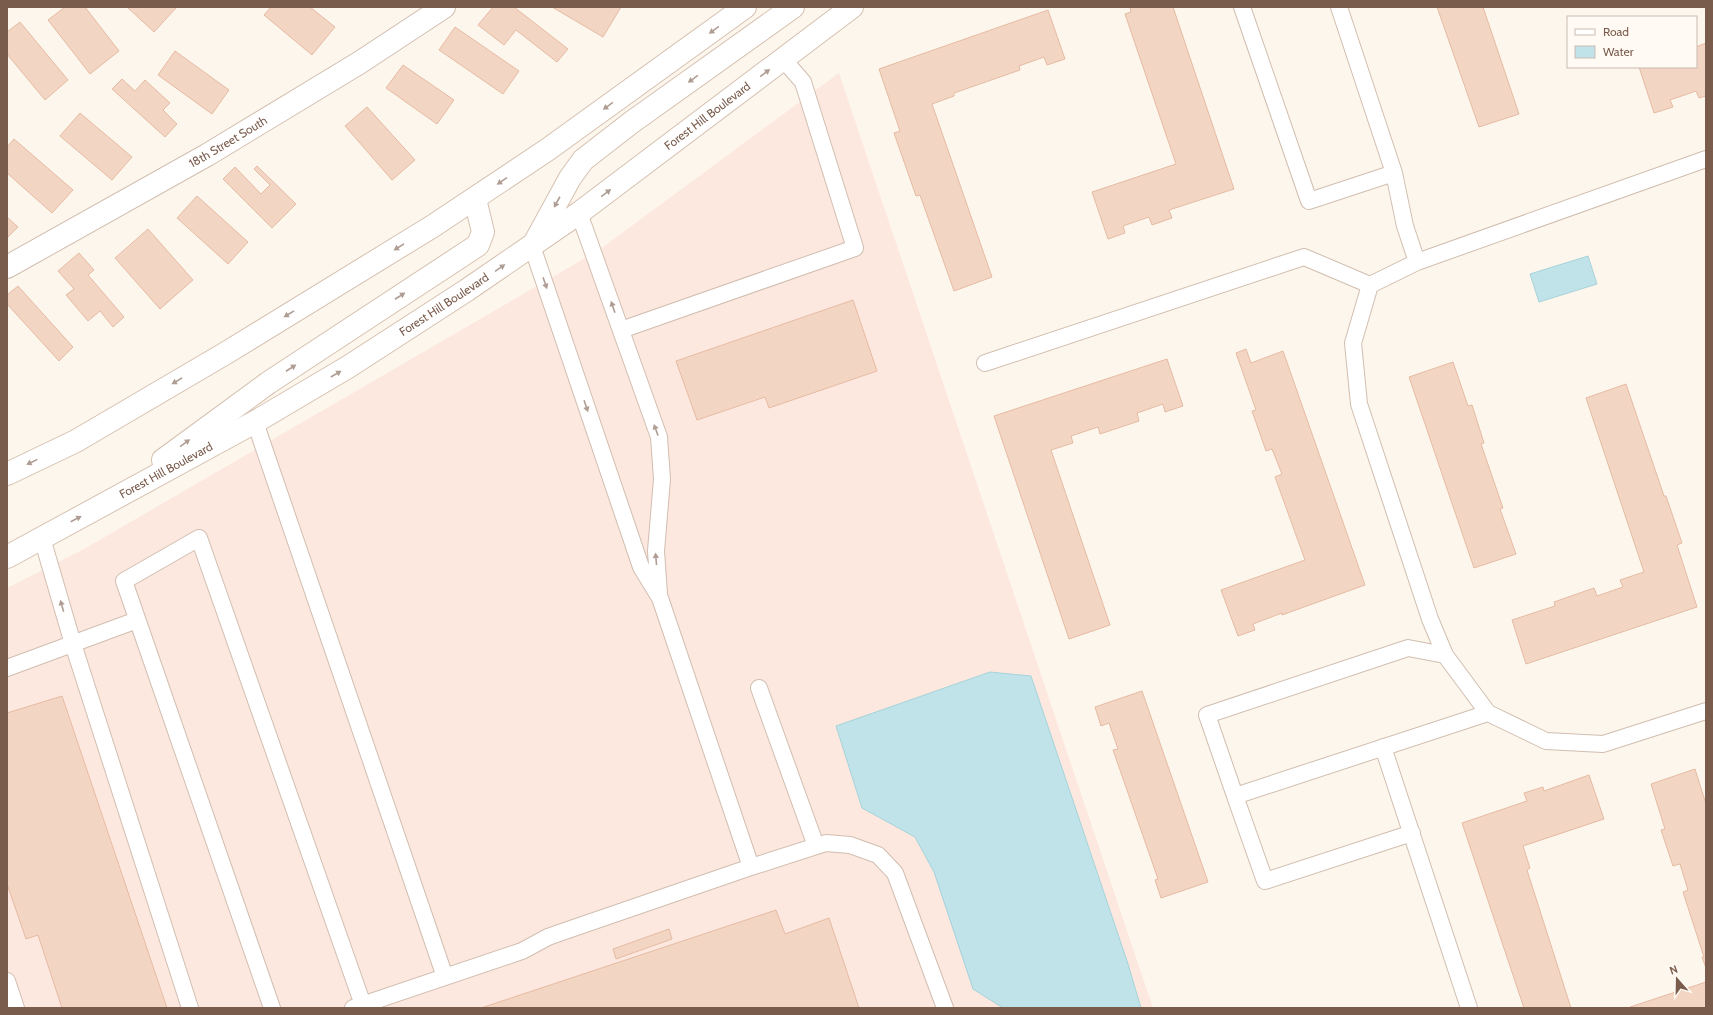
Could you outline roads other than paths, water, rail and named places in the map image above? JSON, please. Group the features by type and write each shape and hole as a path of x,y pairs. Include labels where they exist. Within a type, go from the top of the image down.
{"main road":[{"name":"18th Street South","path":"7,266 207,155 359,63 444,7"},
{"path":"7,474 89,433 226,353 475,199 547,150 745,7"},
{"path":"532,246 570,178 584,160 632,122 793,7"},
{"name":"Forest Hill Boulevard","path":"7,557 255,422 348,367 532,246 579,213 852,7"},
{"path":"110,501 177,449 268,383 478,245 483,232 475,199"}],"lane":[{"path":"1242,7 1309,201 1394,173"},
{"path":"1339,7 1394,173 1405,226 1417,262"},
{"path":"621,330 855,248 803,82 783,59"},
{"path":"1706,159 1417,262 1370,285 1353,343 1359,404 1430,619 1444,655 1488,713 1546,740 1603,744 1706,711"},
{"path":"579,213 659,437 662,479 656,551 660,598"},
{"path":"532,246 641,567 660,598 752,867"},
{"path":"984,363 1304,257 1370,285"},
{"path":"255,422 445,977"},
{"path":"42,538 73,644 190,1008"},
{"path":"272,1008 124,581 199,538 358,1006 522,952 548,937 826,843 850,845 878,855 895,873 945,1008"},
{"path":"7,668 137,620"},
{"path":"1412,833 1265,881 1207,715 1408,648 1444,655"},
{"path":"759,688 816,846"},
{"path":"1235,796 1488,713"},
{"path":"1383,747 1469,1008"},
{"path":"7,981 16,1008"}],"water":[{"path":"1588,256 1597,284 1539,302 1530,274"},
{"path":"990,672 1031,676 1128,964 1141,1008 1003,1008 973,989 934,872 915,837 862,808 836,726"}]}
